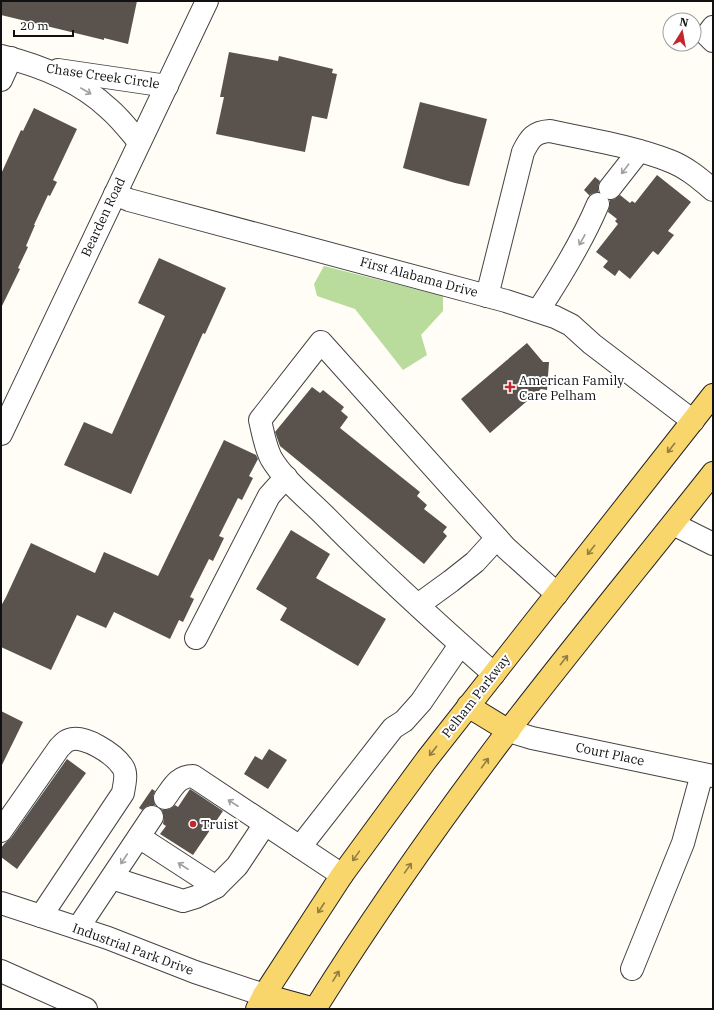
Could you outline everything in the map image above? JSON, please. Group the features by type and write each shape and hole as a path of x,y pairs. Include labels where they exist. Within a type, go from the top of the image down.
{"main road":[{"name":"Pelham Parkway","path":"260,1002 342,875 427,759 713,396"},
{"path":"260,1002 315,1009 399,880 509,731 713,473"},
{"path":"468,706 509,731"}],"street":[{"name":"Bearden Road","path":"1,434 207,1"},
{"path":"713,27 707,35 713,40"},
{"name":"Chase Creek Circle","path":"1,80 6,57 38,67 167,86"},
{"name":"Chase Creek Circle","path":"38,67 92,95 117,116 139,142"},
{"path":"487,296 523,152 534,135 550,131 639,151 671,161 692,173 713,190"},
{"path":"538,311 570,262 604,196 639,151"},
{"name":"First Alabama Drive","path":"115,194 136,202 487,296 555,317 571,325 592,344 693,421"},
{"path":"494,674 460,645 360,551 286,477 272,458 264,442 260,420 321,342 496,538 557,594"},
{"path":"196,638 268,496 286,477"},
{"path":"672,524 713,544"},
{"path":"418,605 475,562 496,538"},
{"path":"300,847 393,728 404,721 421,702 460,645"},
{"name":"Court Place","path":"509,731 532,738 708,775"},
{"path":"1,831 59,748 69,740 81,740 103,748 123,766 125,778 123,793 41,916"},
{"path":"632,969 683,843 708,775"},
{"path":"165,798 175,784 185,776 193,776 342,875"},
{"path":"78,928 152,817"},
{"path":"112,878 183,901 196,897 216,887 237,866 265,824"},
{"path":"139,837 216,887"},
{"name":"Industrial Park Drive","path":"1,903 108,938 195,972 260,1002"},
{"path":"1,971 54,1002 86,1009"}],"green space":[{"path":"324,266 443,296 443,311 421,335 427,355 403,370 355,309 317,296 314,284"}],"building":[{"path":"1,1 137,1 128,44 104,38 104,40 1,15"},
{"path":"229,52 278,61 279,56 333,69 332,73 337,74 327,119 312,116 305,152 216,134 224,97 220,97"},
{"path":"420,102 487,119 469,186 403,168"},
{"path":"34,108 77,129 53,180 57,182 50,196 48,195 34,225 26,246 28,247 18,268 20,269 1,308 1,174 21,130 23,131"},
{"path":"657,175 691,202 668,231 674,235 658,255 653,251 630,279 619,270 615,276 603,267 608,261 596,252 618,224 615,221 617,219 608,212 610,200 615,199 620,195 630,203 632,201 635,203"},
{"path":"595,177 600,181 598,192 589,196 584,190"},
{"path":"159,258 226,288 205,334 203,333 131,494 64,465 84,422 112,434 165,316 138,303"},
{"path":"527,343 543,362 549,362 547,390 541,389 490,433 461,399"},
{"path":"312,387 320,393 323,390 344,407 341,411 348,417 340,428 420,492 417,496 427,505 424,509 447,527 443,532 447,536 424,564 280,446 275,432"},
{"path":"224,440 256,455 258,459 249,476 253,478 242,500 238,498 219,536 224,538 213,561 209,559 190,597 194,599 183,622 179,620 170,639 114,612 106,628 77,615 51,670 1,647 1,606 31,543 95,573 104,552 158,576"},
{"path":"291,530 330,554 316,578 386,619 358,666 280,620 287,608 256,589"},
{"path":"1,711 23,722 1,767"},
{"path":"269,749 287,760 268,789 244,774 255,756 262,760"},
{"path":"67,759 86,773 17,869 1,857 1,848 11,838"},
{"path":"152,789 155,791 153,797 155,805 147,806 142,810 139,808"},
{"path":"190,789 223,811 193,855 160,834 166,826 163,824 164,817 162,810 170,809 175,805 178,807"}],"place":[{"name":"American Family Care Pelham","path":"510,387"},
{"name":"Truist","path":"193,824"}]}
